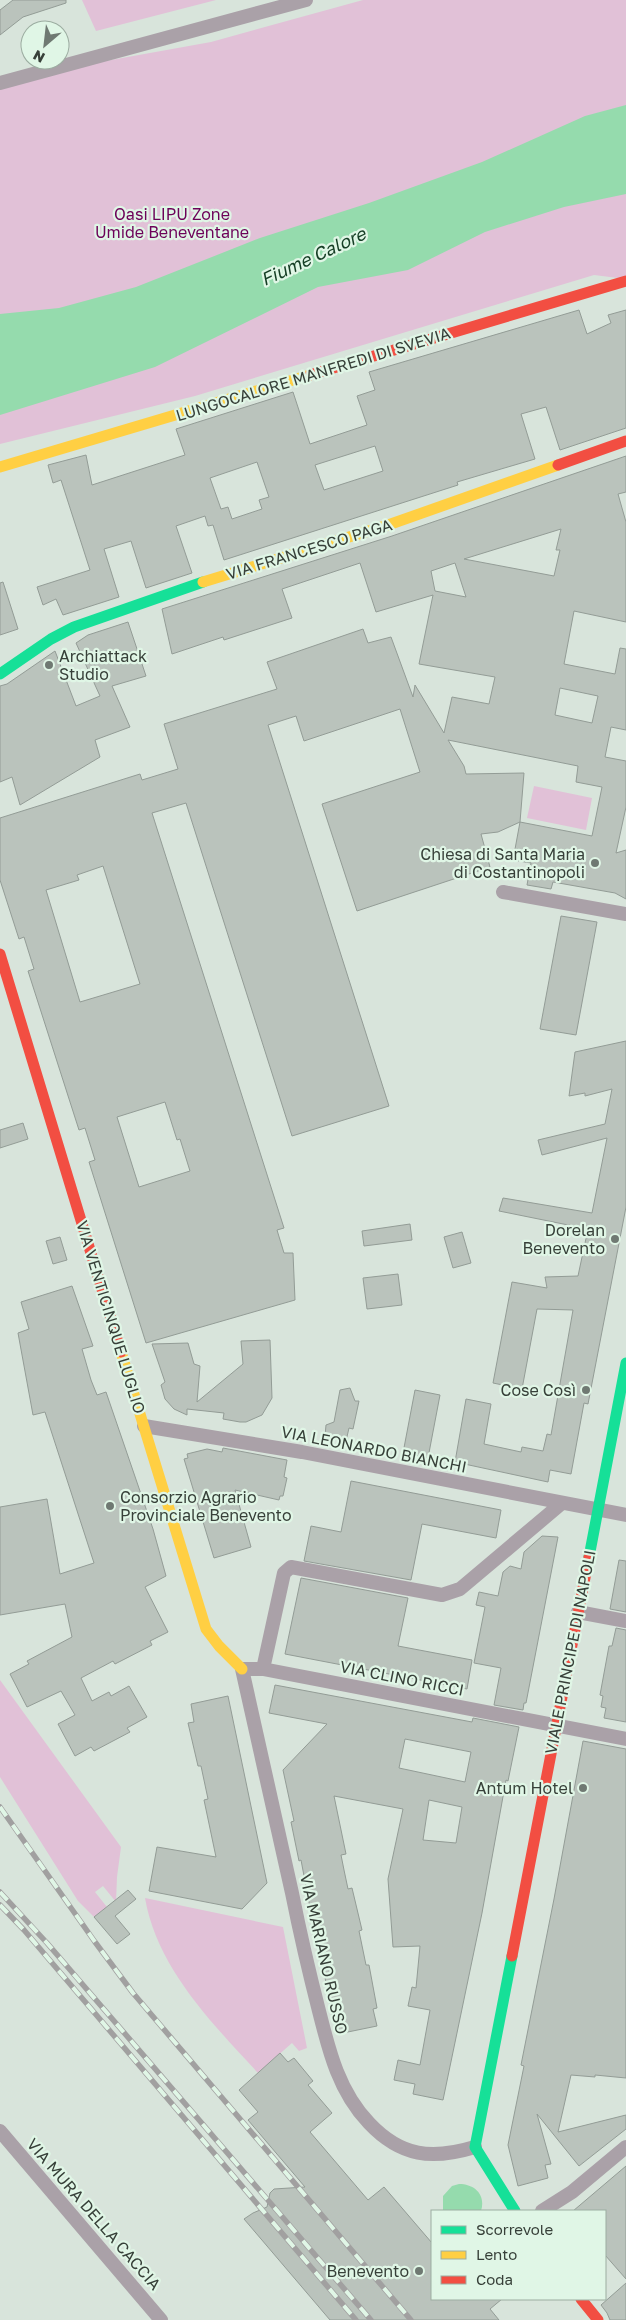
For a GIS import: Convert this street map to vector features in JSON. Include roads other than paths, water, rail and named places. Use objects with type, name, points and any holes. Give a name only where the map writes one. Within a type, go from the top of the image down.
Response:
[{"type":"street","points":[[0,83],[306,0]]},
{"type":"street","name":"LUNGOCALORE MANFREDI DI SVEVIA","points":[[0,467],[626,281]]},
{"type":"street","name":"VIA FRANCESCO PAGA","points":[[0,674],[50,639],[74,627],[212,579],[388,525],[626,441]]},
{"type":"street","points":[[503,892],[626,914]]},
{"type":"street","name":"VIA VENTICINQUE LUGLIO","points":[[0,954],[206,1629],[219,1646],[242,1668]]},
{"type":"street","name":"VIALE PRINCIPE DI NAPOLI","points":[[475,2146],[598,1509],[623,1397],[626,1363]]},
{"type":"street","name":"VIA LEONARDO BIANCHI","points":[[144,1426],[302,1452],[626,1515]]},
{"type":"street","points":[[263,1669],[284,1573],[291,1567],[442,1595],[460,1589],[562,1503]]},
{"type":"street","points":[[578,1612],[626,1621]]},
{"type":"street","name":"VIA CLINO RICCI","points":[[242,1668],[263,1669],[626,1738]]},
{"type":"street","name":"VIA MARIANO RUSSO","points":[[242,1668],[312,1984],[332,2062],[344,2088],[368,2123],[385,2138],[406,2150],[424,2155],[451,2154],[475,2146]]},
{"type":"street","name":"VIA MURA DELLA CACCIA","points":[[0,2131],[161,2320]]},
{"type":"street","points":[[475,2146],[514,2210]]},
{"type":"street","points":[[544,2210],[572,2192],[626,2147]]},
{"type":"street","points":[[583,2300],[598,2320]]},
{"type":"water","name":"Fiume Calore","points":[[626,105],[626,194],[564,207],[485,232],[408,270],[318,287],[155,367],[0,415],[0,314],[59,308],[136,287],[260,238],[369,203],[482,162],[585,116]]},
{"type":"water","points":[[459,2184],[474,2188],[482,2200],[481,2210],[443,2210],[443,2196],[452,2186]]},
{"type":"railway","points":[[0,1807],[133,1993],[411,2320]]},
{"type":"railway","points":[[0,1892],[47,1943],[371,2320]]},
{"type":"railway","points":[[0,1905],[24,1930],[356,2320]]},
{"type":"place","name":"Archiattack Studio","points":[[49,665]]},
{"type":"place","name":"Chiesa di Santa Maria di Costantinopoli","points":[[595,863]]},
{"type":"place","name":"Dorelan Benevento","points":[[615,1239]]},
{"type":"place","name":"Cose Così","points":[[586,1390]]},
{"type":"place","name":"Consorzio Agrario Provinciale Benevento","points":[[110,1506]]},
{"type":"place","name":"Antum Hotel","points":[[583,1788]]},
{"type":"place","name":"Benevento","points":[[419,2271]]},
{"type":"park label","name":"Oasi LIPU Zone Umide Beneventane","points":[[172,223]]}]
